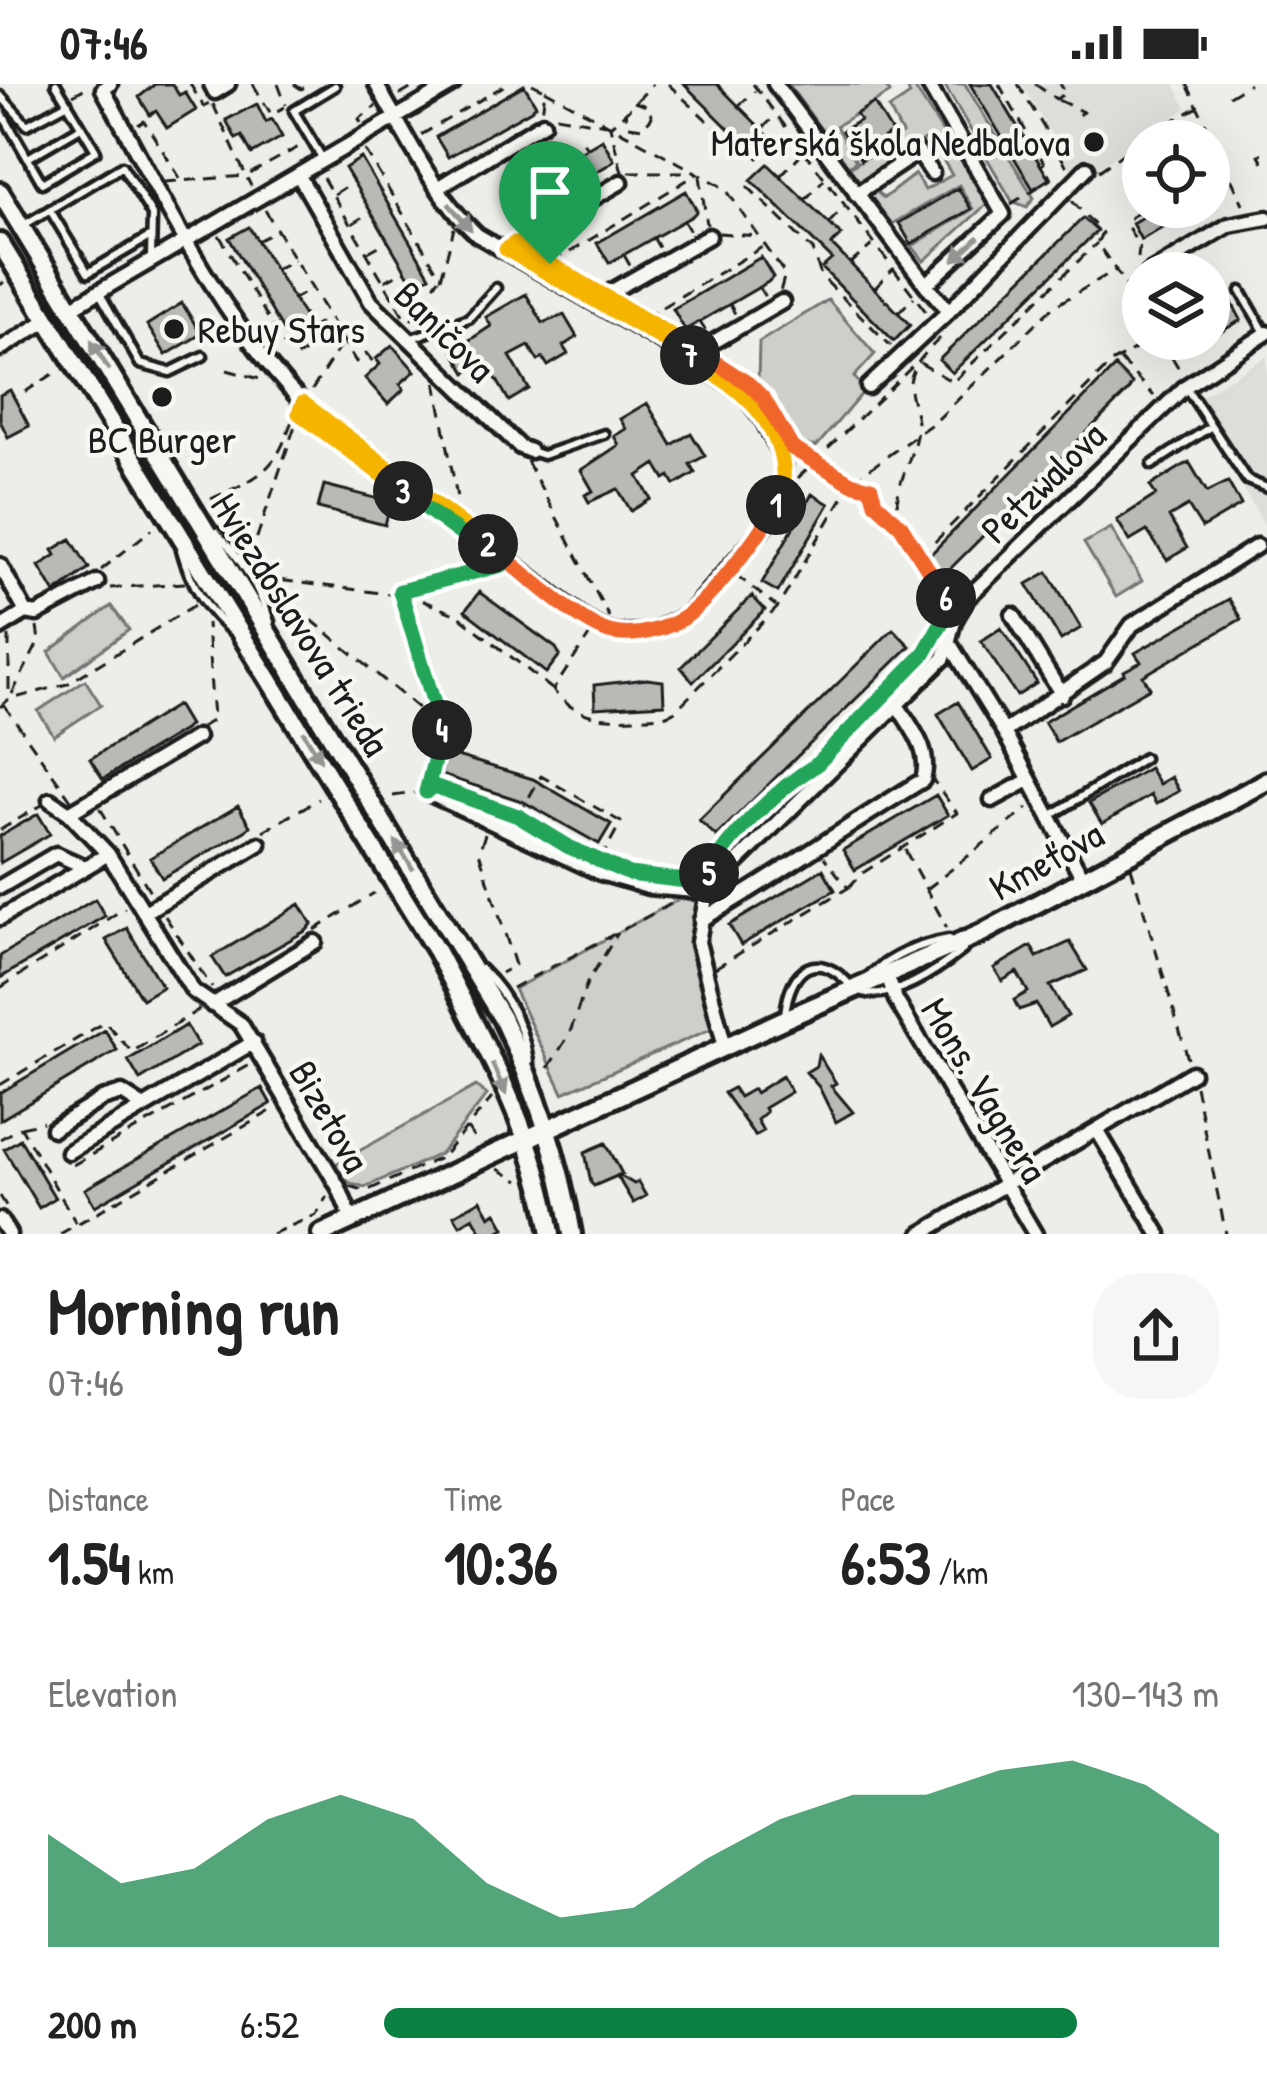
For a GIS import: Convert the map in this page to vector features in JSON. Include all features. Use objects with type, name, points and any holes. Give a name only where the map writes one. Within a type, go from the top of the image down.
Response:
[{"type":"street","points":[[110,84],[103,89],[188,241],[266,366],[300,407],[611,633],[649,632],[687,616],[765,526],[783,492],[784,461],[763,419],[744,395],[688,357],[477,235],[457,216],[397,119],[373,90]]},
{"type":"street","points":[[211,84],[215,92],[228,84]]},
{"type":"street","points":[[0,349],[298,176],[322,168],[453,84]]},
{"type":"street","points":[[775,84],[949,311]]},
{"type":"street","points":[[926,285],[1004,214],[928,84]]},
{"type":"street","points":[[437,188],[543,119]]},
{"type":"street","points":[[856,194],[918,152],[932,173]]},
{"type":"street","points":[[868,387],[1087,168]]},
{"type":"street","name":"Baničova","points":[[298,176],[371,302],[525,449]]},
{"type":"street","points":[[506,249],[621,182]]},
{"type":"street","name":"Hviezdoslavova trieda","points":[[0,192],[466,954],[533,1082],[549,1129],[572,1234]]},
{"type":"street","points":[[1183,252],[1228,224],[1267,218]]},
{"type":"street","points":[[593,302],[710,236]]},
{"type":"street","name":"Hviezdoslavova trieda","points":[[0,243],[437,952],[526,1142],[551,1234]]},
{"type":"street","points":[[688,357],[782,302]]},
{"type":"street","name":"Petzwalova","points":[[707,885],[944,658],[954,621],[968,598],[1186,386],[1266,334]]},
{"type":"street","points":[[1004,732],[1106,662],[1132,625],[1257,546]]},
{"type":"street","points":[[0,565],[30,613]]},
{"type":"street","points":[[4,626],[97,582]]},
{"type":"street","points":[[1013,615],[1061,695]]},
{"type":"street","points":[[950,644],[1004,732],[1082,877]]},
{"type":"street","points":[[701,920],[923,780],[928,764],[922,746],[896,703]]},
{"type":"street","points":[[442,728],[426,792],[600,873],[648,887],[682,890],[707,885],[698,942],[725,1047]]},
{"type":"street","points":[[73,807],[195,734]]},
{"type":"street","points":[[992,800],[1029,781]]},
{"type":"street","name":"Kmeťova","points":[[526,1142],[785,1019],[854,989],[889,982],[1267,781]]},
{"type":"street","name":"Bizetova","points":[[50,800],[73,807],[108,854],[193,991],[207,1006],[242,1024],[352,1220]]},
{"type":"street","points":[[145,912],[259,844]]},
{"type":"street","points":[[0,887],[56,854],[85,867]]},
{"type":"street","points":[[0,918],[108,854]]},
{"type":"street","points":[[207,1006],[315,942]]},
{"type":"street","name":"Mons. Vagnera","points":[[889,982],[1035,1234]]},
{"type":"street","name":"Bizetova","points":[[68,1152],[254,1042]]},
{"type":"street","points":[[922,1234],[1192,1073]]},
{"type":"street","points":[[53,1129],[102,1099],[122,1093],[144,1107]]},
{"type":"street","points":[[1096,1130],[1159,1234]]},
{"type":"street","points":[[321,1234],[526,1142]]},
{"type":"street","points":[[0,1220],[9,1234]]},
{"type":"lane","points":[[0,110],[42,182],[96,151],[56,84]]},
{"type":"lane","points":[[322,168],[294,111],[335,86]]},
{"type":"lane","points":[[0,95],[27,125],[67,102]]},
{"type":"lane","points":[[28,158],[82,127]]},
{"type":"lane","points":[[21,226],[122,166],[152,214],[151,262]]},
{"type":"lane","points":[[50,210],[88,273],[152,236]]},
{"type":"lane","points":[[409,340],[469,318],[496,288]]},
{"type":"lane","points":[[1241,291],[1266,334]]},
{"type":"lane","points":[[99,292],[140,364],[170,372],[203,356]]},
{"type":"lane","points":[[1186,386],[1247,480],[1267,488]]},
{"type":"lane","points":[[1152,465],[1210,427]]},
{"type":"lane","points":[[525,449],[543,455],[604,434]]},
{"type":"lane","points":[[1049,817],[1144,758]]},
{"type":"lane","points":[[785,1019],[791,983],[801,970],[814,965],[836,970],[854,989],[886,961],[925,943],[982,933]]},
{"type":"path","points":[[67,102],[92,84]]},
{"type":"path","points":[[253,84],[271,114],[287,106]]},
{"type":"path","points":[[293,84],[301,89],[312,84]]},
{"type":"path","points":[[396,98],[419,84]]},
{"type":"path","points":[[543,119],[609,125],[653,84]]},
{"type":"path","points":[[668,84],[740,152],[746,146]]},
{"type":"path","points":[[999,84],[1051,179],[1011,204]]},
{"type":"path","points":[[1018,84],[1069,171]]},
{"type":"path","points":[[1035,84],[1083,112],[1072,119]]},
{"type":"path","points":[[1056,99],[1066,93],[1060,84]]},
{"type":"path","points":[[1187,84],[1207,120]]},
{"type":"path","points":[[1229,96],[1249,84]]},
{"type":"path","points":[[420,136],[505,85],[509,94]]},
{"type":"path","points":[[738,106],[754,87],[936,324]]},
{"type":"path","points":[[373,90],[376,106],[359,119],[366,142],[377,170],[440,276]]},
{"type":"path","points":[[545,90],[725,188],[785,274],[780,294],[767,302],[758,286]]},
{"type":"path","points":[[692,104],[698,98]]},
{"type":"path","points":[[212,103],[259,199],[328,318],[356,362],[366,353],[377,367]]},
{"type":"path","points":[[475,103],[480,111]]},
{"type":"path","points":[[625,113],[629,126],[644,128],[652,117],[647,106],[634,103]]},
{"type":"path","points":[[1174,120],[1200,106]]},
{"type":"path","points":[[762,129],[776,115]]},
{"type":"path","points":[[446,120],[451,129]]},
{"type":"path","points":[[132,129],[144,121],[181,180]]},
{"type":"path","points":[[716,128],[722,122]]},
{"type":"path","points":[[609,125],[622,172],[698,173]]},
{"type":"path","points":[[583,142],[587,148]]},
{"type":"path","points":[[154,182],[247,176],[306,143]]},
{"type":"path","points":[[1263,161],[1259,155],[1267,151]]},
{"type":"path","points":[[780,176],[804,152]]},
{"type":"path","points":[[554,159],[557,166]]},
{"type":"path","points":[[322,168],[333,196],[408,324],[440,276],[457,216]]},
{"type":"path","points":[[370,174],[377,170]]},
{"type":"path","points":[[565,273],[550,264],[698,173]]},
{"type":"path","points":[[698,173],[704,220],[712,232],[759,236]]},
{"type":"path","points":[[525,176],[528,183]]},
{"type":"path","points":[[805,200],[825,179]]},
{"type":"path","points":[[1230,179],[1244,204]]},
{"type":"path","points":[[333,196],[353,182]]},
{"type":"path","points":[[747,186],[808,245],[821,276],[903,355],[953,382],[1097,243],[1102,233],[1071,200]]},
{"type":"path","points":[[667,193],[670,200]]},
{"type":"path","points":[[759,198],[764,193]]},
{"type":"path","points":[[387,203],[394,199]]},
{"type":"path","points":[[829,223],[845,206]]},
{"type":"path","points":[[638,210],[641,217]]},
{"type":"path","points":[[350,225],[371,212]]},
{"type":"path","points":[[783,221],[788,216]]},
{"type":"path","points":[[683,220],[692,235]]},
{"type":"path","points":[[404,232],[411,227]]},
{"type":"path","points":[[257,241],[277,231]]},
{"type":"path","points":[[219,235],[270,314],[284,345],[290,342]]},
{"type":"path","points":[[653,237],[662,252]]},
{"type":"path","points":[[808,245],[813,240]]},
{"type":"path","points":[[367,253],[388,241]]},
{"type":"path","points":[[850,264],[874,243]]},
{"type":"path","points":[[1097,243],[1122,277]]},
{"type":"path","points":[[658,328],[643,319],[765,245]]},
{"type":"path","points":[[624,254],[632,269]]},
{"type":"path","points":[[421,261],[428,256]]},
{"type":"path","points":[[742,259],[746,266]]},
{"type":"path","points":[[275,270],[294,260]]},
{"type":"path","points":[[874,289],[893,269]]},
{"type":"path","points":[[400,591],[458,616],[562,701],[595,719],[674,712],[778,607],[851,483],[937,420],[1053,307],[1117,269]]},
{"type":"path","points":[[383,282],[405,270]]},
{"type":"path","points":[[713,277],[717,283]]},
{"type":"path","points":[[292,300],[311,289]]},
{"type":"path","points":[[684,294],[687,301]]},
{"type":"path","points":[[898,313],[914,296]]},
{"type":"path","points":[[729,303],[738,319]]},
{"type":"path","points":[[310,329],[328,318]]},
{"type":"path","points":[[699,321],[709,336]]},
{"type":"path","points":[[212,499],[262,474],[343,341]]},
{"type":"path","points":[[919,558],[1122,357]]},
{"type":"path","points":[[1119,359],[1154,397]]},
{"type":"path","points":[[1170,360],[1186,386]]},
{"type":"path","points":[[798,478],[918,362]]},
{"type":"path","points":[[227,370],[268,381]]},
{"type":"path","points":[[25,392],[58,371]]},
{"type":"path","points":[[909,386],[917,432],[896,513],[951,606]]},
{"type":"path","points":[[437,391],[461,524]]},
{"type":"path","points":[[248,560],[254,554],[300,407]]},
{"type":"path","points":[[792,457],[792,448],[851,483],[871,488],[884,514],[901,526]]},
{"type":"path","points":[[525,449],[584,575],[620,633]]},
{"type":"path","points":[[152,529],[94,576],[100,588],[186,583]]},
{"type":"path","points":[[442,728],[261,578],[390,594],[502,565]]},
{"type":"path","points":[[734,574],[778,607]]},
{"type":"path","points":[[400,591],[442,728]]},
{"type":"path","points":[[5,701],[67,684],[199,603]]},
{"type":"path","points":[[5,701],[39,641],[30,613]]},
{"type":"path","points":[[195,734],[213,720],[206,615]]},
{"type":"path","points":[[707,885],[720,853],[798,776],[816,765],[924,654],[944,623]]},
{"type":"path","points":[[4,626],[5,701],[73,807]]},
{"type":"path","points":[[553,690],[592,632],[587,629]]},
{"type":"path","points":[[518,816],[541,776],[621,822],[600,861],[614,867]]},
{"type":"path","points":[[713,969],[848,888],[860,874],[957,813],[932,780]]},
{"type":"path","points":[[393,796],[426,792]]},
{"type":"path","points":[[0,830],[57,794],[73,807]]},
{"type":"path","points":[[93,799],[152,894]]},
{"type":"path","points":[[476,801],[518,816],[552,837]]},
{"type":"path","points":[[927,889],[1032,805]]},
{"type":"path","points":[[486,831],[479,852],[515,965],[501,973]]},
{"type":"path","points":[[904,848],[947,928]]},
{"type":"path","points":[[820,852],[848,888]]},
{"type":"path","points":[[1127,854],[1192,1073],[1226,1234]]},
{"type":"path","points":[[510,989],[674,903],[682,890]]},
{"type":"path","points":[[0,988],[130,905]]},
{"type":"path","points":[[548,1067],[569,1035],[587,983],[618,931]]},
{"type":"path","points":[[0,1085],[105,1022],[132,1052],[207,1006]]},
{"type":"path","points":[[68,1152],[74,1168],[257,1061]]},
{"type":"path","points":[[346,1185],[366,1192],[442,1157],[492,1098]]},
{"type":"path","points":[[59,1234],[287,1100]]},
{"type":"path","points":[[466,1126],[482,1148]]},
{"type":"path","points":[[0,1139],[21,1127],[77,1225]]},
{"type":"path","points":[[497,1168],[519,1181]]},
{"type":"path","points":[[272,1234],[316,1215],[330,1191]]},
{"type":"shaded area","points":[[788,84],[884,84],[890,93],[836,126],[856,161],[848,166]]},
{"type":"shaded area","points":[[906,84],[912,84],[988,203],[924,261],[912,246],[973,209],[959,185],[892,224],[869,195],[873,189],[884,198],[915,174],[925,190],[952,175],[929,137],[858,182],[849,168],[902,134],[889,109],[910,95]]},
{"type":"shaded area","points":[[944,84],[965,84],[1034,198],[1027,207],[1012,201]]},
{"type":"shaded area","name":"Materská škola Nedbalova","points":[[1022,84],[1174,84],[1187,108],[1169,120],[1122,120],[1122,152],[1099,167],[1086,163],[1071,169]]},
{"type":"shaded area","points":[[828,300],[875,354],[854,377],[865,390],[816,447],[796,442],[758,381],[759,342]]},
{"type":"shaded area","points":[[1267,356],[1267,529],[1213,439],[1219,432],[1201,396]]},
{"type":"shaded area","points":[[1111,528],[1142,581],[1116,597],[1084,543]]},
{"type":"shaded area","points":[[111,606],[129,630],[64,677],[49,652]]},
{"type":"shaded area","points":[[85,680],[101,705],[54,736],[38,711]]},
{"type":"shaded area","points":[[685,896],[697,903],[689,946],[711,1029],[563,1093],[514,989]]},
{"type":"shaded area","points":[[476,1086],[487,1095],[441,1153],[365,1187],[350,1183],[332,1166]]},
{"type":"building","points":[[155,84],[172,84],[179,95],[185,92],[196,110],[167,128],[156,111],[150,115],[139,97]]},
{"type":"building","points":[[684,84],[717,84],[774,142],[758,158]]},
{"type":"building","points":[[970,84],[992,84],[1049,179],[1033,189]]},
{"type":"building","points":[[524,85],[536,105],[531,110],[448,157],[436,137]]},
{"type":"building","points":[[874,103],[892,133],[861,160],[842,131]]},
{"type":"building","points":[[257,104],[266,122],[272,119],[282,137],[252,154],[226,120]]},
{"type":"building","points":[[602,139],[614,160],[525,212],[513,191]]},
{"type":"building","points":[[361,158],[430,276],[414,285],[345,168]]},
{"type":"building","points":[[768,164],[841,235],[832,245],[910,325],[894,341],[822,268],[832,259],[751,180]]},
{"type":"building","points":[[958,188],[971,209],[911,244],[899,223]]},
{"type":"building","points":[[686,191],[697,211],[692,216],[609,263],[597,243]]},
{"type":"building","points":[[1083,218],[1097,231],[952,373],[939,360]]},
{"type":"building","points":[[249,227],[317,337],[318,344],[298,356],[229,238]]},
{"type":"building","points":[[1135,228],[1161,228],[1141,240]]},
{"type":"building","points":[[761,257],[773,277],[768,282],[685,330],[673,309]]},
{"type":"building","points":[[526,294],[543,323],[564,315],[577,337],[563,346],[568,354],[548,366],[543,358],[538,361],[529,346],[510,356],[529,389],[509,401],[486,361],[466,373],[453,351],[491,326],[486,317]]},
{"type":"building","points":[[1230,299],[1241,320],[1230,327]]},
{"type":"building","name":"Rebuy Stars","points":[[182,303],[201,334],[166,355],[147,325]]},
{"type":"building","points":[[392,345],[415,371],[388,404],[365,378]]},
{"type":"building","points":[[1115,367],[1132,384],[1128,391],[942,577],[925,560]]},
{"type":"building","points":[[10,390],[29,426],[8,437],[0,421],[0,395]]},
{"type":"building","points":[[647,403],[672,445],[691,433],[705,456],[690,464],[695,473],[675,485],[656,464],[638,476],[651,499],[631,511],[618,489],[589,502],[585,495],[593,491],[581,470],[619,445],[614,436],[626,429],[620,419]]},
{"type":"building","points":[[1189,462],[1207,492],[1228,482],[1241,505],[1202,528],[1188,506],[1169,517],[1187,548],[1167,560],[1147,531],[1130,541],[1117,520],[1156,495],[1150,486]]},
{"type":"building","points":[[324,485],[391,502],[385,525],[318,508]]},
{"type":"building","points":[[812,494],[829,504],[778,592],[762,583]]},
{"type":"building","points":[[71,539],[89,568],[55,593],[39,566]]},
{"type":"building","points":[[1048,572],[1081,628],[1061,640],[1027,584]]},
{"type":"building","points":[[479,592],[556,648],[560,655],[546,673],[465,611]]},
{"type":"building","points":[[752,596],[765,610],[693,682],[681,667]]},
{"type":"building","points":[[1229,599],[1241,619],[1143,676],[1150,688],[1056,742],[1044,722],[1141,662],[1135,653]]},
{"type":"building","points":[[1001,628],[1037,683],[1017,696],[981,641]]},
{"type":"building","points":[[893,629],[910,646],[716,836],[699,820]]},
{"type":"building","points":[[663,681],[664,704],[595,708],[594,685]]},
{"type":"building","points":[[958,702],[992,759],[972,771],[938,714]]},
{"type":"building","points":[[177,705],[189,725],[184,730],[103,779],[90,759]]},
{"type":"building","points":[[447,753],[533,779],[611,824],[599,844],[522,801],[441,775]]},
{"type":"building","points":[[1149,768],[1159,784],[1171,777],[1179,791],[1156,804],[1151,795],[1102,824],[1089,803]]},
{"type":"building","points":[[936,795],[948,815],[855,870],[843,850]]},
{"type":"building","points":[[238,806],[250,826],[245,831],[162,878],[150,858]]},
{"type":"building","points":[[38,814],[50,834],[0,863],[0,836]]},
{"type":"building","points":[[823,869],[835,890],[741,945],[729,925]]},
{"type":"building","points":[[95,899],[105,916],[0,978],[0,956]]},
{"type":"building","points":[[300,904],[312,924],[307,930],[225,977],[212,957]]},
{"type":"building","points":[[127,928],[162,987],[142,999],[106,940]]},
{"type":"building","points":[[1070,942],[1087,970],[1050,986],[1068,1016],[1049,1027],[1036,1004],[1019,1010],[1014,1000],[1028,992],[1017,972],[1002,981],[994,968],[1031,946],[1037,957]]},
{"type":"building","points":[[186,1025],[198,1045],[140,1080],[128,1060]]},
{"type":"building","points":[[105,1030],[117,1050],[0,1120],[0,1093]]},
{"type":"building","points":[[818,1055],[836,1083],[831,1086],[853,1112],[836,1122],[806,1072],[816,1066]]},
{"type":"building","points":[[782,1076],[791,1092],[764,1108],[766,1112],[757,1120],[763,1131],[755,1136],[724,1093],[733,1088],[739,1097],[753,1089],[755,1093]]},
{"type":"building","points":[[262,1088],[271,1104],[95,1206],[85,1189]]},
{"type":"building","points":[[20,1139],[55,1198],[39,1208],[4,1149]]},
{"type":"building","points":[[606,1143],[619,1175],[638,1182],[646,1196],[633,1203],[617,1176],[594,1186],[591,1183],[585,1152]]},
{"type":"building","points":[[481,1200],[505,1228],[483,1234],[473,1217],[460,1225],[454,1215]]},
{"type":"place","name":"Materská škola Nedbalova","points":[[1094,142]]},
{"type":"place","name":"Rebuy Stars","points":[[174,329]]},
{"type":"place","name":"BC Burger","points":[[162,397]]},
{"type":"route","points":[[550,264],[515,243],[506,249],[688,357],[698,351],[749,384],[764,399],[792,448],[851,483],[862,482],[871,488],[875,502],[901,526],[951,606],[924,654],[816,765],[798,776],[720,853],[707,878],[694,882],[629,874],[569,847],[518,816],[434,786],[426,792],[442,728],[400,591],[502,565],[299,413],[303,403],[586,619],[611,633],[649,632],[687,616],[765,526],[783,492],[784,461],[763,419],[744,395],[688,357],[698,351],[550,264]]}]
